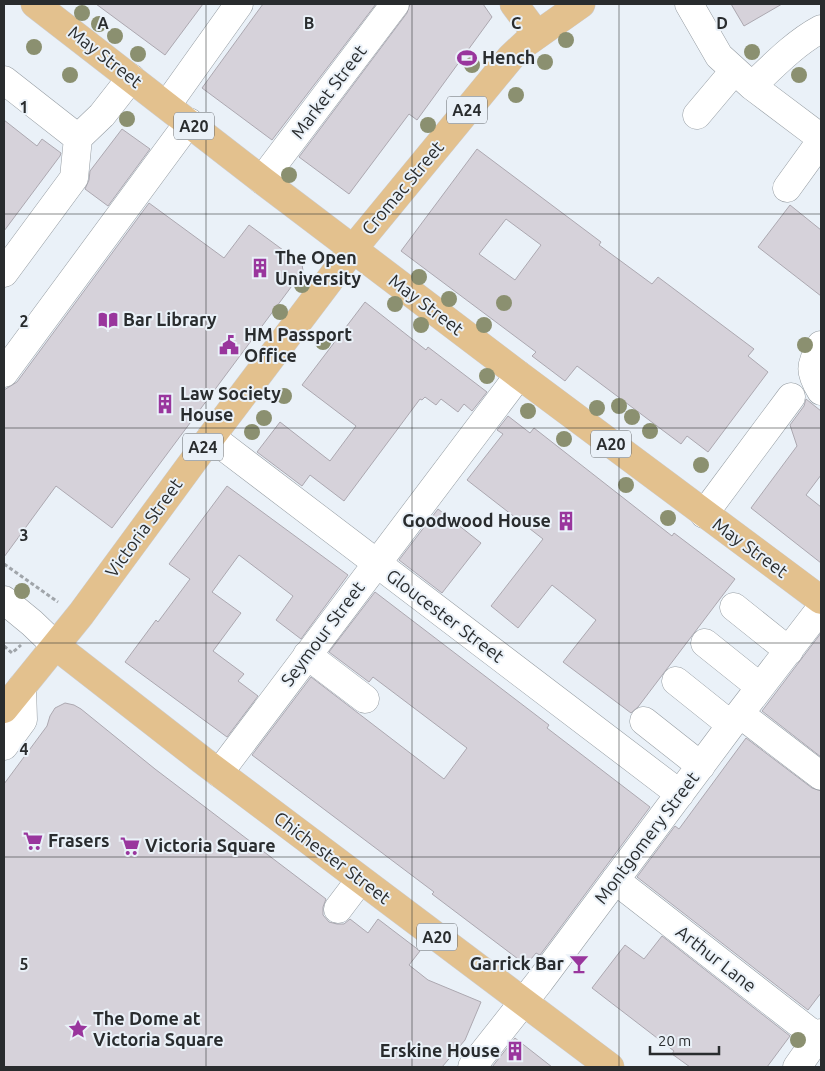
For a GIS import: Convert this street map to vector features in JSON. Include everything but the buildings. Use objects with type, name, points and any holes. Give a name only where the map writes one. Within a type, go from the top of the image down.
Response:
[{"type":"main road","name":"May Street","points":[[35,4],[519,376],[821,600]]},
{"type":"main road","points":[[514,4],[540,33]]},
{"type":"main road","points":[[535,4],[540,33]]},
{"type":"main road","name":"Cromac Street","points":[[353,249],[511,57],[540,33],[581,4]]},
{"type":"main road","name":"Victoria Street","points":[[4,709],[56,646],[353,249]]},
{"type":"main road","name":"Chichester Street","points":[[56,646],[219,773],[610,1067]]},
{"type":"street","points":[[167,105],[239,4]]},
{"type":"street","name":"Market Street","points":[[262,180],[395,4]]},
{"type":"street","points":[[690,4],[719,56],[743,79],[821,139],[787,188]]},
{"type":"street","points":[[697,115],[743,79],[779,59],[811,34],[821,29]]},
{"type":"street","points":[[4,273],[74,178],[78,138],[102,115],[131,78]]},
{"type":"street","points":[[4,80],[78,138]]},
{"type":"street","points":[[4,373],[165,152],[189,122]]},
{"type":"street","points":[[821,345],[812,364],[815,380],[821,391]]},
{"type":"street","name":"Seymour Street","points":[[219,773],[519,376]]},
{"type":"street","points":[[704,514],[791,397]]},
{"type":"street","name":"Gloucester Street","points":[[211,437],[376,563],[675,812]]},
{"type":"street","points":[[4,600],[56,646]]},
{"type":"street","points":[[734,607],[789,651]]},
{"type":"street","name":"Montgomery Street","points":[[472,1067],[615,880],[675,812],[701,766],[821,608]]},
{"type":"street","points":[[705,643],[760,687]]},
{"type":"street","points":[[307,655],[365,699]]},
{"type":"street","points":[[676,681],[821,776]]},
{"type":"street","points":[[4,746],[23,720],[22,687]]},
{"type":"street","points":[[644,721],[701,766]]},
{"type":"street","points":[[338,909],[360,880]]},
{"type":"street","name":"Arthur Lane","points":[[615,880],[820,1036]]},
{"type":"street","points":[[803,1065],[820,1036]]},
{"type":"path","points":[[4,564],[55,601],[64,603]]},
{"type":"place","name":"Hench","points":[[467,58]]},
{"type":"place","name":"The Open University","points":[[260,268]]},
{"type":"place","name":"Bar Library","points":[[108,320]]},
{"type":"place","name":"HM Passport Office","points":[[229,345]]},
{"type":"place","name":"Law Society House","points":[[165,404]]},
{"type":"place","name":"Goodwood House","points":[[566,521]]},
{"type":"place","name":"Frasers","points":[[33,841]]},
{"type":"place","name":"Victoria Square","points":[[130,846]]},
{"type":"place","name":"Garrick Bar","points":[[579,964]]},
{"type":"place","name":"The Dome at Victoria Square","points":[[78,1029]]},
{"type":"place","name":"Erskine House","points":[[515,1051]]}]
